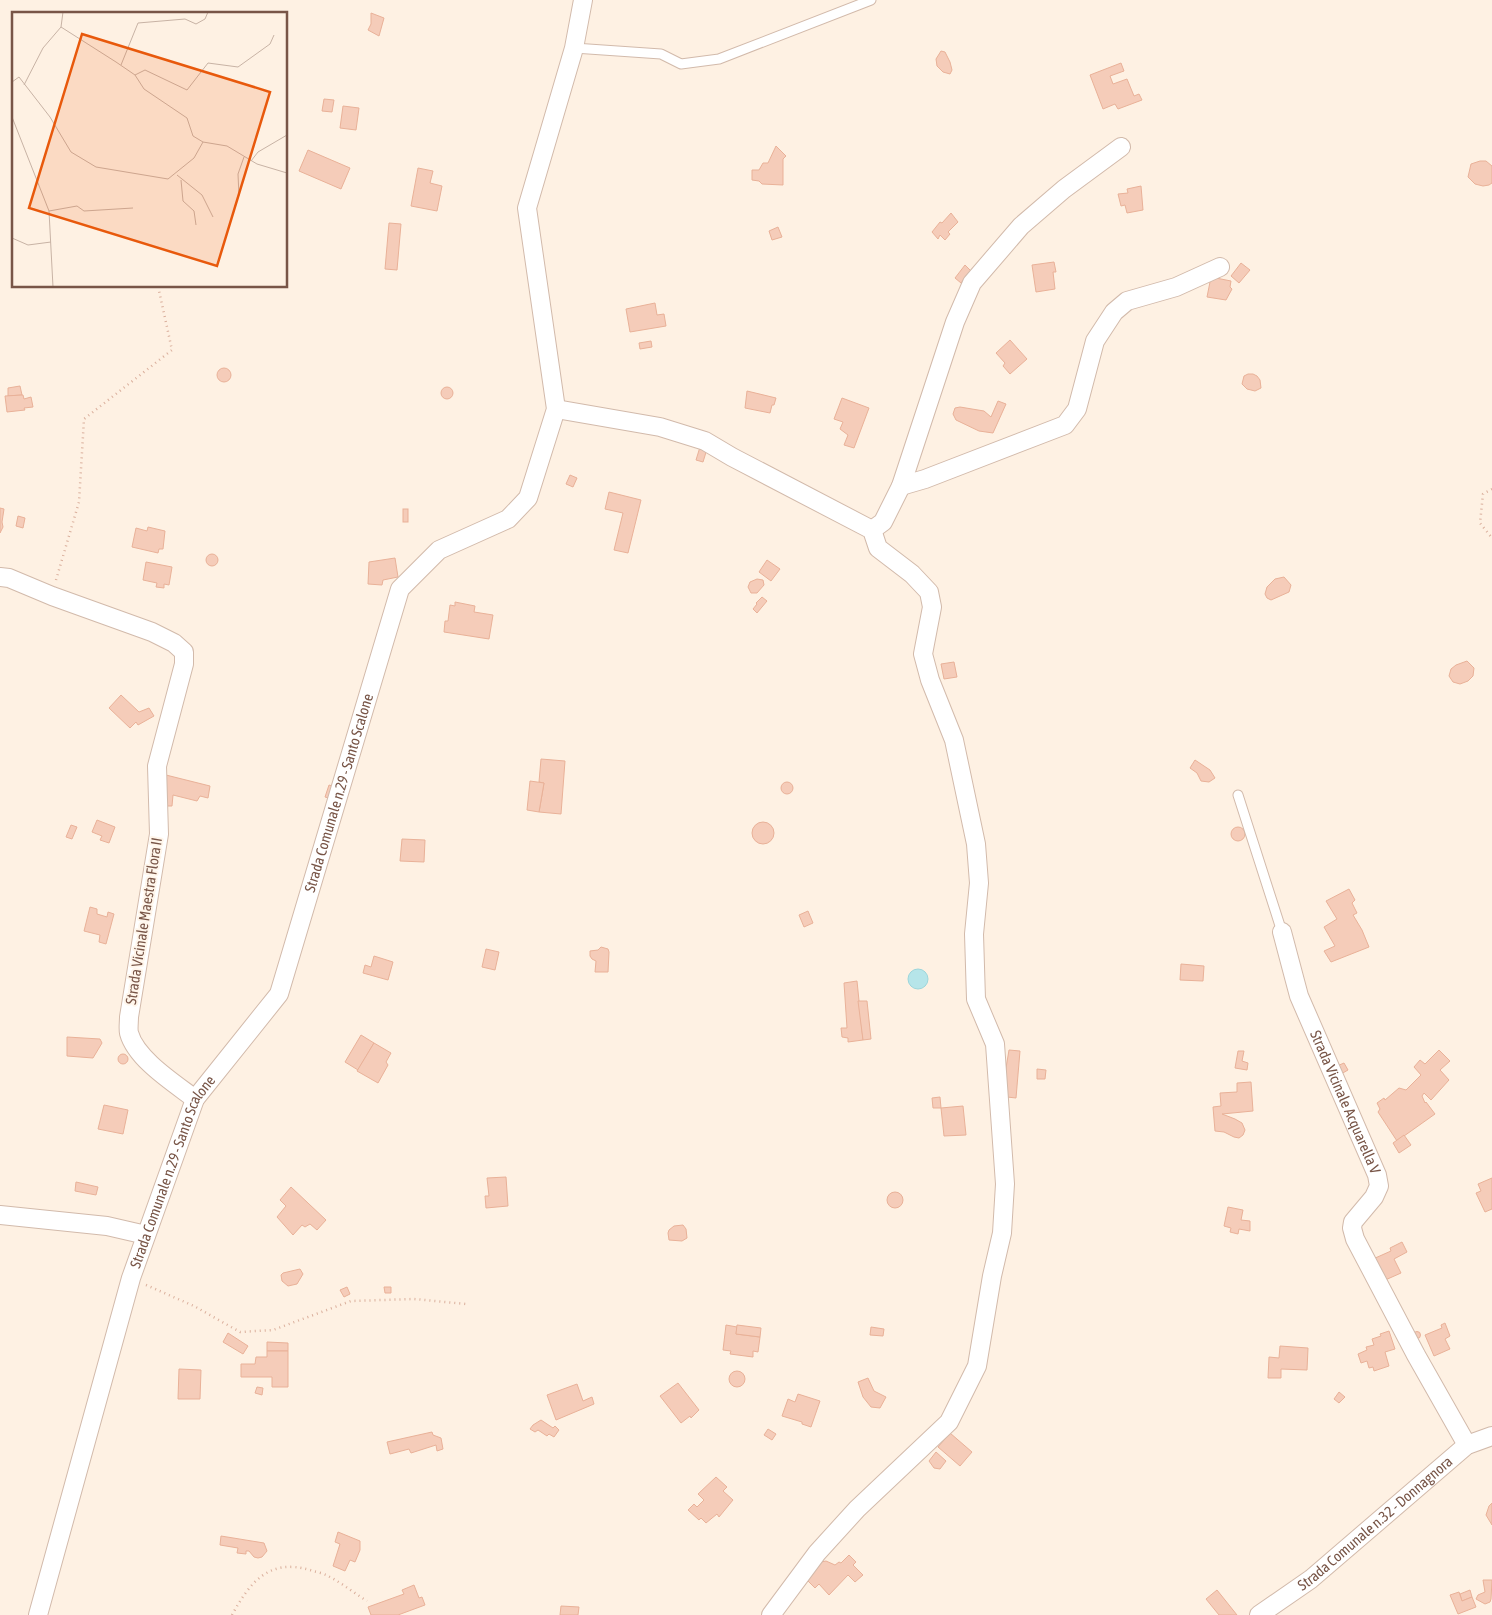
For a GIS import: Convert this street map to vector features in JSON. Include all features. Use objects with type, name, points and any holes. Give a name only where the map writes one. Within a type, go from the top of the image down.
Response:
[{"type":"street","name":"Strada Comunale n.29 - Santo Scalone","points":[[38,1615],[131,1278],[146,1235],[195,1099],[279,994],[400,588],[439,550],[508,519],[528,498],[556,409],[527,208],[574,48],[583,0]]},
{"type":"street","points":[[872,530],[883,522],[901,486],[955,322],[972,283],[1021,226],[1064,189],[1121,146]]},
{"type":"street","points":[[901,486],[925,479],[1065,424],[1077,409],[1095,341],[1114,312],[1127,302],[1176,287],[1220,267]]},
{"type":"street","points":[[556,409],[660,428],[705,441],[732,458],[872,530],[878,548],[912,574],[928,592],[932,607],[923,654],[930,680],[954,740],[976,844],[979,883],[974,934],[976,999],[995,1044],[1006,1184],[1002,1233],[992,1276],[977,1366],[949,1422],[857,1509],[824,1546],[771,1615]]},
{"type":"street","name":"Strada Vicinale Maestra Flora II","points":[[0,577],[9,578],[52,596],[152,632],[174,643],[184,652],[184,664],[158,766],[159,834],[128,1018],[128,1032],[136,1049],[150,1064],[195,1099]]},
{"type":"street","name":"Strada Vicinale Acquarella V","points":[[1282,932],[1299,996],[1377,1175],[1378,1186],[1374,1197],[1353,1222],[1352,1228],[1355,1239],[1416,1356],[1467,1445]]},
{"type":"street","points":[[0,1215],[107,1226],[146,1235]]},
{"type":"street","name":"Strada Comunale n.32 - Donnagnora","points":[[1259,1615],[1311,1579],[1467,1445],[1492,1436]]},
{"type":"lane","points":[[574,48],[662,54],[681,64],[719,59],[871,0]]},
{"type":"lane","name":"Strada Vicinale Acquarella V","points":[[1238,795],[1282,932]]},
{"type":"path","points":[[52,596],[79,502],[84,419],[172,350],[158,288]]},
{"type":"path","points":[[1492,489],[1483,494],[1480,523],[1492,538]]},
{"type":"path","points":[[131,1278],[194,1306],[240,1332],[273,1330],[351,1301],[414,1299],[466,1304]]},
{"type":"path","points":[[232,1615],[249,1587],[264,1573],[277,1567],[300,1567],[327,1575],[367,1600]]},
{"type":"water","points":[[918,969],[925,972],[928,979],[925,986],[918,989],[911,986],[908,979],[911,972]]},
{"type":"building","points":[[371,13],[384,18],[379,36],[368,30],[371,24]]},
{"type":"building","points":[[941,51],[945,52],[950,62],[952,70],[950,74],[943,72],[937,66],[936,59]]},
{"type":"building","points":[[1121,63],[1124,71],[1110,76],[1113,84],[1127,79],[1134,96],[1139,94],[1142,100],[1118,109],[1115,104],[1103,109],[1090,75]]},
{"type":"building","points":[[324,99],[334,100],[332,112],[322,111]]},
{"type":"building","points":[[343,106],[359,108],[356,130],[340,128]]},
{"type":"building","points":[[776,146],[786,156],[783,159],[783,185],[762,184],[759,181],[752,180],[752,170],[759,170],[763,163],[768,163]]},
{"type":"building","points":[[308,150],[350,168],[341,189],[299,171]]},
{"type":"building","points":[[1486,161],[1492,166],[1492,183],[1489,185],[1475,184],[1468,177],[1471,164]]},
{"type":"building","points":[[418,168],[433,171],[430,183],[442,186],[437,211],[411,206]]},
{"type":"building","points":[[1141,186],[1143,210],[1127,213],[1125,205],[1121,206],[1118,194],[1128,193],[1127,189]]},
{"type":"building","points":[[951,213],[958,222],[948,232],[950,234],[945,240],[940,235],[938,239],[932,232]]},
{"type":"building","points":[[389,223],[401,224],[397,270],[385,269]]},
{"type":"building","points":[[778,227],[782,237],[772,240],[769,231]]},
{"type":"building","points":[[1054,262],[1056,272],[1053,272],[1055,289],[1036,292],[1032,265]]},
{"type":"building","points":[[1241,263],[1250,270],[1239,283],[1231,276]]},
{"type":"building","points":[[965,265],[971,271],[961,283],[955,278]]},
{"type":"building","points":[[1211,277],[1231,281],[1230,287],[1232,289],[1226,300],[1207,297]]},
{"type":"building","points":[[655,303],[657,315],[664,314],[666,326],[630,332],[626,309]]},
{"type":"building","points":[[1010,340],[1027,359],[1010,374],[1003,366],[1005,363],[996,353]]},
{"type":"building","points":[[651,341],[652,347],[640,349],[639,343]]},
{"type":"building","points":[[221,368],[227,368],[231,375],[227,382],[221,382],[217,378],[217,372]]},
{"type":"building","points":[[1248,374],[1257,376],[1260,380],[1261,388],[1255,391],[1247,389],[1242,384],[1244,376]]},
{"type":"building","points":[[20,386],[22,395],[8,396],[8,388]]},
{"type":"building","points":[[447,387],[453,393],[447,399],[441,393]]},
{"type":"building","points":[[747,391],[776,398],[770,413],[745,408]]},
{"type":"building","points":[[23,395],[24,399],[31,397],[33,407],[7,412],[5,396]]},
{"type":"building","points":[[842,398],[869,408],[854,448],[844,445],[848,435],[840,429],[843,422],[834,419]]},
{"type":"building","points":[[998,401],[1006,404],[993,433],[979,431],[956,420],[953,414],[955,408],[960,407],[984,411],[991,417]]},
{"type":"building","points":[[700,447],[707,449],[703,462],[696,460]]},
{"type":"building","points":[[570,475],[577,478],[573,487],[566,484]]},
{"type":"building","points":[[609,492],[641,500],[628,553],[614,550],[623,513],[605,509]]},
{"type":"building","points":[[0,508],[4,509],[3,527],[0,533]]},
{"type":"building","points":[[403,509],[408,509],[408,522],[403,522]]},
{"type":"building","points":[[18,516],[25,518],[23,528],[16,526]]},
{"type":"building","points":[[148,527],[165,531],[163,549],[159,549],[158,553],[132,547],[136,528],[147,531]]},
{"type":"building","points":[[212,554],[218,560],[212,566],[206,560]]},
{"type":"building","points":[[395,558],[398,577],[383,580],[382,585],[368,584],[369,562]]},
{"type":"building","points":[[767,560],[780,569],[771,581],[759,572]]},
{"type":"building","points":[[146,562],[172,567],[169,585],[164,584],[164,588],[156,587],[157,583],[143,580]]},
{"type":"building","points":[[1284,577],[1291,585],[1289,592],[1271,600],[1267,598],[1265,594],[1267,587],[1275,579]]},
{"type":"building","points":[[757,579],[763,580],[764,585],[757,593],[751,593],[748,587],[750,582]]},
{"type":"building","points":[[762,597],[767,601],[757,613],[753,609]]},
{"type":"building","points":[[455,602],[475,606],[474,612],[493,615],[489,639],[444,632],[445,621],[448,621],[450,605],[455,606]]},
{"type":"building","points":[[1467,661],[1474,668],[1473,676],[1468,681],[1460,684],[1453,682],[1449,676],[1451,669]]},
{"type":"building","points":[[954,662],[957,677],[944,679],[941,664]]},
{"type":"building","points":[[121,695],[139,712],[149,708],[154,716],[138,725],[136,722],[130,728],[109,708]]},
{"type":"building","points":[[541,759],[565,761],[561,814],[539,812],[544,783],[539,782]]},
{"type":"building","points":[[1195,760],[1210,770],[1215,778],[1209,782],[1201,781],[1197,773],[1190,768]]},
{"type":"building","points":[[166,775],[210,786],[208,798],[200,796],[197,801],[173,795],[172,806],[164,806]]},
{"type":"building","points":[[530,781],[544,783],[539,812],[527,810]]},
{"type":"building","points":[[787,782],[793,788],[787,794],[781,788]]},
{"type":"building","points":[[329,785],[339,788],[335,800],[325,797]]},
{"type":"building","points":[[97,820],[115,827],[109,843],[100,840],[102,836],[92,832]]},
{"type":"building","points":[[763,822],[771,825],[774,833],[771,841],[763,844],[755,841],[752,833],[755,825]]},
{"type":"building","points":[[71,825],[77,827],[72,839],[66,837]]},
{"type":"building","points":[[1235,827],[1241,827],[1245,834],[1241,841],[1235,841],[1231,837],[1231,831]]},
{"type":"building","points":[[402,839],[425,840],[424,862],[400,861]]},
{"type":"building","points":[[1349,889],[1355,900],[1352,903],[1357,913],[1353,915],[1369,947],[1331,962],[1324,951],[1335,946],[1324,927],[1337,919],[1326,901]]},
{"type":"building","points":[[90,907],[97,909],[97,914],[107,917],[108,912],[114,914],[106,944],[99,942],[100,935],[84,931]]},
{"type":"building","points":[[808,911],[813,923],[804,927],[799,915]]},
{"type":"building","points":[[601,947],[608,949],[609,952],[608,972],[595,972],[596,961],[590,956],[590,951],[598,950]]},
{"type":"building","points":[[486,949],[499,952],[495,970],[482,967]]},
{"type":"building","points":[[374,956],[393,962],[388,980],[363,973],[365,965],[371,967]]},
{"type":"building","points":[[1181,964],[1204,966],[1203,981],[1180,980]]},
{"type":"building","points":[[857,981],[863,1040],[848,1042],[848,1038],[842,1037],[841,1028],[847,1028],[844,983]]},
{"type":"building","points":[[858,1001],[867,1001],[871,1039],[863,1040]]},
{"type":"building","points":[[361,1035],[374,1043],[358,1070],[345,1062]]},
{"type":"building","points":[[67,1037],[100,1039],[102,1043],[93,1058],[67,1056]]},
{"type":"building","points":[[374,1043],[391,1053],[386,1062],[388,1065],[378,1083],[357,1071]]},
{"type":"building","points":[[1009,1050],[1020,1051],[1016,1098],[1007,1097],[1003,1086]]},
{"type":"building","points":[[1439,1050],[1450,1061],[1440,1070],[1449,1080],[1431,1100],[1424,1093],[1422,1096],[1425,1103],[1435,1114],[1397,1141],[1378,1112],[1380,1109],[1377,1103],[1384,1098],[1385,1100],[1399,1088],[1406,1090],[1421,1075],[1414,1067],[1420,1060],[1425,1064]]},
{"type":"building","points":[[1238,1051],[1244,1051],[1242,1061],[1248,1063],[1247,1070],[1235,1068]]},
{"type":"building","points":[[123,1054],[128,1059],[123,1064],[118,1059]]},
{"type":"building","points":[[1344,1063],[1348,1070],[1341,1074],[1337,1066]]},
{"type":"building","points":[[1037,1069],[1046,1070],[1045,1079],[1037,1079]]},
{"type":"building","points":[[1251,1082],[1253,1111],[1222,1114],[1242,1123],[1245,1130],[1243,1135],[1239,1138],[1224,1132],[1215,1131],[1213,1107],[1221,1106],[1220,1093],[1237,1092],[1237,1083]]},
{"type":"building","points":[[940,1097],[941,1108],[933,1108],[932,1098]]},
{"type":"building","points":[[104,1105],[128,1110],[123,1134],[98,1129]]},
{"type":"building","points":[[963,1106],[966,1135],[944,1136],[941,1108]]},
{"type":"building","points":[[1404,1135],[1411,1145],[1399,1153],[1393,1143]]},
{"type":"building","points":[[506,1177],[508,1206],[486,1208],[485,1196],[489,1196],[487,1178]]},
{"type":"building","points":[[1492,1178],[1492,1209],[1485,1212],[1476,1193],[1481,1191],[1478,1184]]},
{"type":"building","points":[[76,1182],[98,1187],[96,1195],[75,1191]]},
{"type":"building","points":[[291,1187],[326,1220],[317,1230],[310,1224],[305,1227],[302,1225],[293,1235],[277,1217],[286,1206],[280,1200]]},
{"type":"building","points":[[895,1192],[901,1194],[903,1200],[901,1206],[895,1208],[889,1206],[887,1200],[889,1194]]},
{"type":"building","points":[[1228,1207],[1243,1210],[1241,1220],[1250,1221],[1250,1231],[1239,1229],[1238,1234],[1230,1232],[1231,1228],[1224,1226]]},
{"type":"building","points":[[683,1225],[686,1229],[687,1238],[682,1241],[669,1240],[669,1230],[674,1226]]},
{"type":"building","points":[[1402,1242],[1407,1252],[1394,1259],[1401,1273],[1383,1281],[1373,1259],[1391,1251],[1390,1248]]},
{"type":"building","points":[[300,1269],[303,1274],[297,1284],[288,1286],[282,1281],[281,1275],[283,1273]]},
{"type":"building","points":[[347,1287],[350,1294],[344,1297],[340,1290]]},
{"type":"building","points":[[384,1287],[391,1287],[391,1293],[385,1293]]},
{"type":"building","points":[[1445,1323],[1450,1336],[1445,1339],[1450,1349],[1434,1356],[1425,1335],[1442,1328],[1441,1325]]},
{"type":"building","points":[[726,1325],[737,1327],[736,1334],[760,1337],[758,1352],[753,1351],[753,1357],[730,1354],[731,1351],[723,1350]]},
{"type":"building","points":[[737,1325],[761,1328],[760,1337],[736,1334]]},
{"type":"building","points":[[871,1327],[884,1329],[883,1336],[870,1335]]},
{"type":"building","points":[[1389,1331],[1395,1349],[1385,1352],[1389,1366],[1374,1371],[1373,1367],[1369,1368],[1367,1361],[1361,1363],[1358,1354],[1367,1350],[1366,1347],[1374,1345],[1372,1339]]},
{"type":"building","points":[[1417,1332],[1420,1335],[1417,1338],[1414,1335]]},
{"type":"building","points":[[228,1333],[248,1346],[243,1354],[223,1342]]},
{"type":"building","points":[[267,1342],[288,1343],[288,1351],[267,1351]]},
{"type":"building","points":[[1280,1346],[1308,1348],[1307,1370],[1281,1369],[1281,1378],[1268,1378],[1269,1357],[1279,1358]]},
{"type":"building","points":[[267,1351],[288,1351],[288,1387],[272,1387],[272,1377],[241,1377],[241,1364],[255,1364],[256,1357],[267,1357]]},
{"type":"building","points":[[179,1369],[201,1370],[200,1399],[178,1399]]},
{"type":"building","points":[[737,1371],[745,1379],[737,1387],[729,1379]]},
{"type":"building","points":[[868,1378],[874,1391],[886,1397],[880,1408],[871,1407],[863,1397],[858,1382]]},
{"type":"building","points":[[678,1383],[699,1410],[691,1418],[690,1416],[681,1423],[660,1396]]},
{"type":"building","points":[[577,1384],[583,1401],[592,1397],[594,1404],[556,1420],[547,1395]]},
{"type":"building","points":[[257,1387],[263,1388],[262,1395],[255,1393]]},
{"type":"building","points":[[1339,1392],[1345,1397],[1339,1403],[1334,1399]]},
{"type":"building","points":[[798,1394],[820,1401],[811,1427],[782,1416],[788,1399],[795,1402]]},
{"type":"building","points":[[541,1420],[553,1428],[555,1426],[559,1430],[554,1437],[549,1434],[547,1436],[538,1430],[535,1432],[530,1429]]},
{"type":"building","points":[[768,1429],[776,1434],[772,1440],[764,1435]]},
{"type":"building","points":[[432,1432],[433,1435],[441,1438],[443,1449],[437,1451],[436,1445],[411,1453],[409,1449],[390,1454],[387,1442]]},
{"type":"building","points":[[950,1433],[972,1452],[960,1466],[938,1447]]},
{"type":"building","points":[[936,1452],[946,1461],[940,1469],[934,1468],[929,1461]]},
{"type":"building","points":[[716,1477],[727,1487],[723,1491],[733,1500],[719,1517],[717,1514],[706,1523],[701,1518],[699,1520],[688,1510],[694,1504],[697,1507],[704,1500],[698,1494]]},
{"type":"building","points":[[1492,1503],[1492,1525],[1486,1515]]},
{"type":"building","points":[[338,1532],[360,1541],[360,1550],[355,1562],[350,1560],[345,1571],[333,1566],[340,1544],[335,1542]]},
{"type":"building","points":[[221,1536],[264,1543],[267,1551],[262,1557],[258,1558],[254,1557],[249,1551],[246,1551],[246,1554],[237,1553],[238,1548],[220,1545]]},
{"type":"building","points":[[849,1555],[856,1562],[853,1565],[863,1575],[855,1582],[848,1575],[829,1595],[819,1584],[815,1588],[806,1579],[821,1562],[826,1561],[835,1565],[839,1562],[841,1563]]},
{"type":"building","points":[[1483,1580],[1492,1580],[1491,1599],[1490,1602],[1485,1604],[1476,1599],[1478,1595],[1485,1592]]},
{"type":"building","points":[[414,1585],[419,1598],[422,1597],[425,1605],[398,1615],[371,1615],[368,1607],[404,1594],[402,1590]]},
{"type":"building","points":[[1217,1590],[1237,1615],[1219,1615],[1206,1599]]},
{"type":"building","points":[[1470,1590],[1472,1597],[1462,1601],[1460,1594]]},
{"type":"building","points":[[1459,1592],[1462,1601],[1472,1597],[1476,1607],[1458,1614],[1450,1595]]},
{"type":"building","points":[[561,1606],[579,1607],[578,1615],[560,1615]]}]
